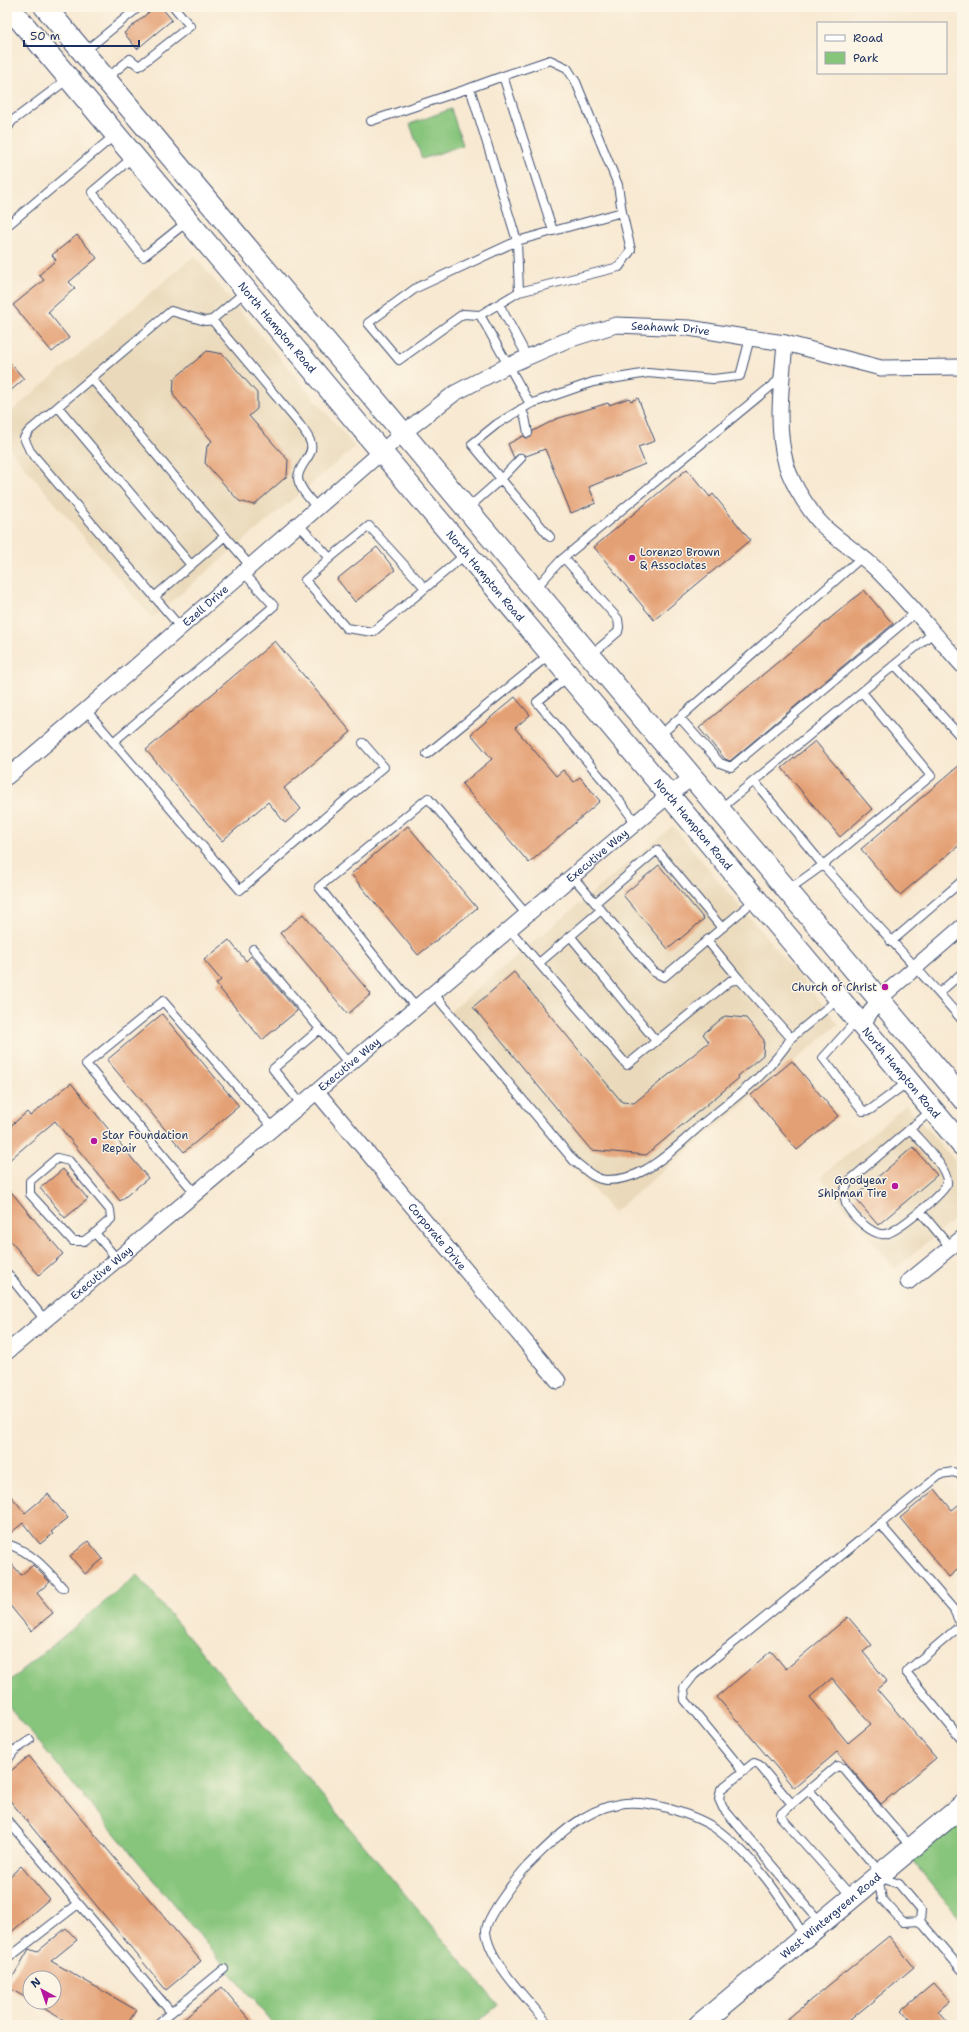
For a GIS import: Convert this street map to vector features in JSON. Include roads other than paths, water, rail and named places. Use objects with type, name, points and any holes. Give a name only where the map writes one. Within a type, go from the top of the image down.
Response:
[{"type":"main road","name":"North Hampton Road","points":[[9,7],[962,1145]]},
{"type":"main road","points":[[45,7],[962,1098]]},
{"type":"main road","points":[[247,291],[268,272]]},
{"type":"main road","name":"West Wintergreen Road","points":[[700,2025],[962,1806]]},
{"type":"street","name":"Seahawk Drive","points":[[404,433],[456,393],[509,366],[565,341],[616,325],[689,328],[785,343],[882,368],[962,367]]},
{"type":"street","points":[[785,343],[782,377],[782,445],[786,465],[803,499],[828,531],[877,570],[962,665]]},
{"type":"street","name":"Ezell Drive","points":[[7,777],[181,628],[404,433]]},
{"type":"street","name":"Executive Way","points":[[7,1352],[274,1129],[669,795],[693,777]]},
{"type":"street","points":[[859,1022],[879,999],[962,927]]},
{"type":"street","name":"Corporate Drive","points":[[317,1092],[368,1156],[558,1381]]},
{"type":"street","points":[[908,1282],[962,1238]]},
{"type":"lane","points":[[83,52],[139,7]]},
{"type":"lane","points":[[106,79],[130,59],[139,66],[190,26],[174,7]]},
{"type":"lane","points":[[371,121],[550,60],[557,62],[567,68],[576,82],[618,185],[622,212],[631,250],[619,267],[519,292],[480,315],[463,314],[399,360],[368,323],[416,288],[517,240],[622,212]]},
{"type":"lane","points":[[503,76],[553,231]]},
{"type":"lane","points":[[7,129],[10,118],[69,78]]},
{"type":"lane","points":[[470,88],[517,240],[519,292]]},
{"type":"lane","points":[[7,226],[116,135]]},
{"type":"lane","points":[[134,156],[92,192],[143,257],[188,221]]},
{"type":"lane","points":[[181,628],[25,444],[24,438],[29,431],[171,311],[205,321],[212,320],[247,291]]},
{"type":"lane","points":[[499,304],[528,358]]},
{"type":"lane","points":[[480,315],[530,404]]},
{"type":"lane","points":[[212,320],[308,436],[311,445],[310,452],[298,477],[300,484],[318,509]]},
{"type":"lane","points":[[550,537],[472,444],[497,424],[530,404],[593,382],[648,373],[713,379],[740,376],[750,338]]},
{"type":"lane","points":[[535,590],[564,558],[782,377]]},
{"type":"lane","points":[[92,378],[225,536],[247,570],[274,606],[113,742]]},
{"type":"lane","points":[[58,407],[191,565]]},
{"type":"lane","points":[[521,409],[526,417],[528,434]]},
{"type":"lane","points":[[467,509],[501,479],[521,458]]},
{"type":"lane","points":[[299,525],[330,558]]},
{"type":"lane","points":[[425,588],[370,526],[305,580],[346,628],[373,632],[467,554]]},
{"type":"lane","points":[[154,596],[225,536]]},
{"type":"lane","points":[[659,737],[862,557]]},
{"type":"lane","points":[[564,558],[618,619],[618,632],[590,655]]},
{"type":"lane","points":[[680,718],[720,763],[731,767],[916,613]]},
{"type":"lane","points":[[720,810],[933,633]]},
{"type":"lane","points":[[427,754],[550,653]]},
{"type":"lane","points":[[895,665],[962,738]]},
{"type":"lane","points":[[569,676],[537,702],[636,823]]},
{"type":"lane","points":[[788,891],[823,865],[931,776],[862,692]]},
{"type":"lane","points":[[86,710],[240,890],[384,768],[363,743]]},
{"type":"lane","points":[[754,781],[823,865],[891,942],[916,966],[962,1020]]},
{"type":"lane","points":[[417,1008],[319,887],[428,798],[527,915]]},
{"type":"lane","points":[[594,902],[657,850],[722,928]]},
{"type":"lane","points":[[573,877],[654,972],[664,977],[756,899]]},
{"type":"lane","points":[[891,942],[962,881]]},
{"type":"lane","points":[[539,963],[601,910]]},
{"type":"lane","points":[[510,930],[627,1065],[730,981],[739,979]]},
{"type":"lane","points":[[570,937],[656,1041]]},
{"type":"lane","points":[[707,940],[791,1038]]},
{"type":"lane","points":[[253,950],[350,1065]]},
{"type":"lane","points":[[939,993],[962,973]]},
{"type":"lane","points":[[434,994],[574,1161],[594,1177],[607,1180],[632,1176],[646,1169],[664,1156],[760,1075],[781,1054],[791,1038],[839,998]]},
{"type":"lane","points":[[196,1194],[86,1064],[163,1001],[274,1129]]},
{"type":"lane","points":[[859,1022],[823,1058],[863,1111],[870,1110],[909,1081]]},
{"type":"lane","points":[[302,1105],[273,1069],[320,1029]]},
{"type":"lane","points":[[910,1129],[937,1161],[948,1179],[944,1189],[909,1220],[886,1234],[874,1233],[864,1225],[847,1205],[844,1191],[849,1182],[932,1109]]},
{"type":"lane","points":[[58,1158],[69,1161],[110,1210],[111,1219],[95,1232],[84,1241],[73,1241],[30,1194],[30,1181],[58,1158]]},
{"type":"lane","points":[[920,1211],[950,1247]]},
{"type":"lane","points":[[95,1232],[117,1259]]},
{"type":"lane","points":[[7,1273],[45,1320]]},
{"type":"lane","points":[[743,1771],[685,1700],[684,1688],[694,1675],[940,1474],[953,1472],[962,1475]]},
{"type":"lane","points":[[880,1524],[954,1610],[962,1626],[906,1672],[962,1740]]},
{"type":"lane","points":[[7,1544],[30,1555],[43,1566],[63,1588]]},
{"type":"lane","points":[[7,1761],[14,1751],[30,1740]]},
{"type":"lane","points":[[792,1804],[759,1765],[754,1763],[721,1789],[719,1799],[722,1808],[822,1923]]},
{"type":"lane","points":[[852,1898],[781,1818],[781,1814],[808,1790],[837,1766],[843,1768],[912,1848]]},
{"type":"lane","points":[[808,1790],[880,1875],[899,1884],[921,1910],[920,1921],[962,1970]]},
{"type":"lane","points":[[549,2025],[494,1958],[488,1943],[486,1929],[498,1903],[524,1869],[549,1843],[579,1820],[604,1808],[620,1804],[657,1806],[685,1813],[719,1830],[750,1859],[777,1890],[805,1937]]},
{"type":"lane","points":[[7,1820],[171,2012]]},
{"type":"lane","points":[[880,1875],[882,1899],[903,1922],[920,1921]]},
{"type":"lane","points":[[7,1959],[78,1904]]},
{"type":"lane","points":[[156,2025],[224,1969]]},
{"type":"place","name":"Lorenzo Brown & Associates","points":[[632,558]]},
{"type":"place","name":"Church of Christ","points":[[885,987]]},
{"type":"place","name":"Star Foundation Repair","points":[[94,1141]]},
{"type":"place","name":"Goodyear Shipman Tire","points":[[895,1186]]}]
